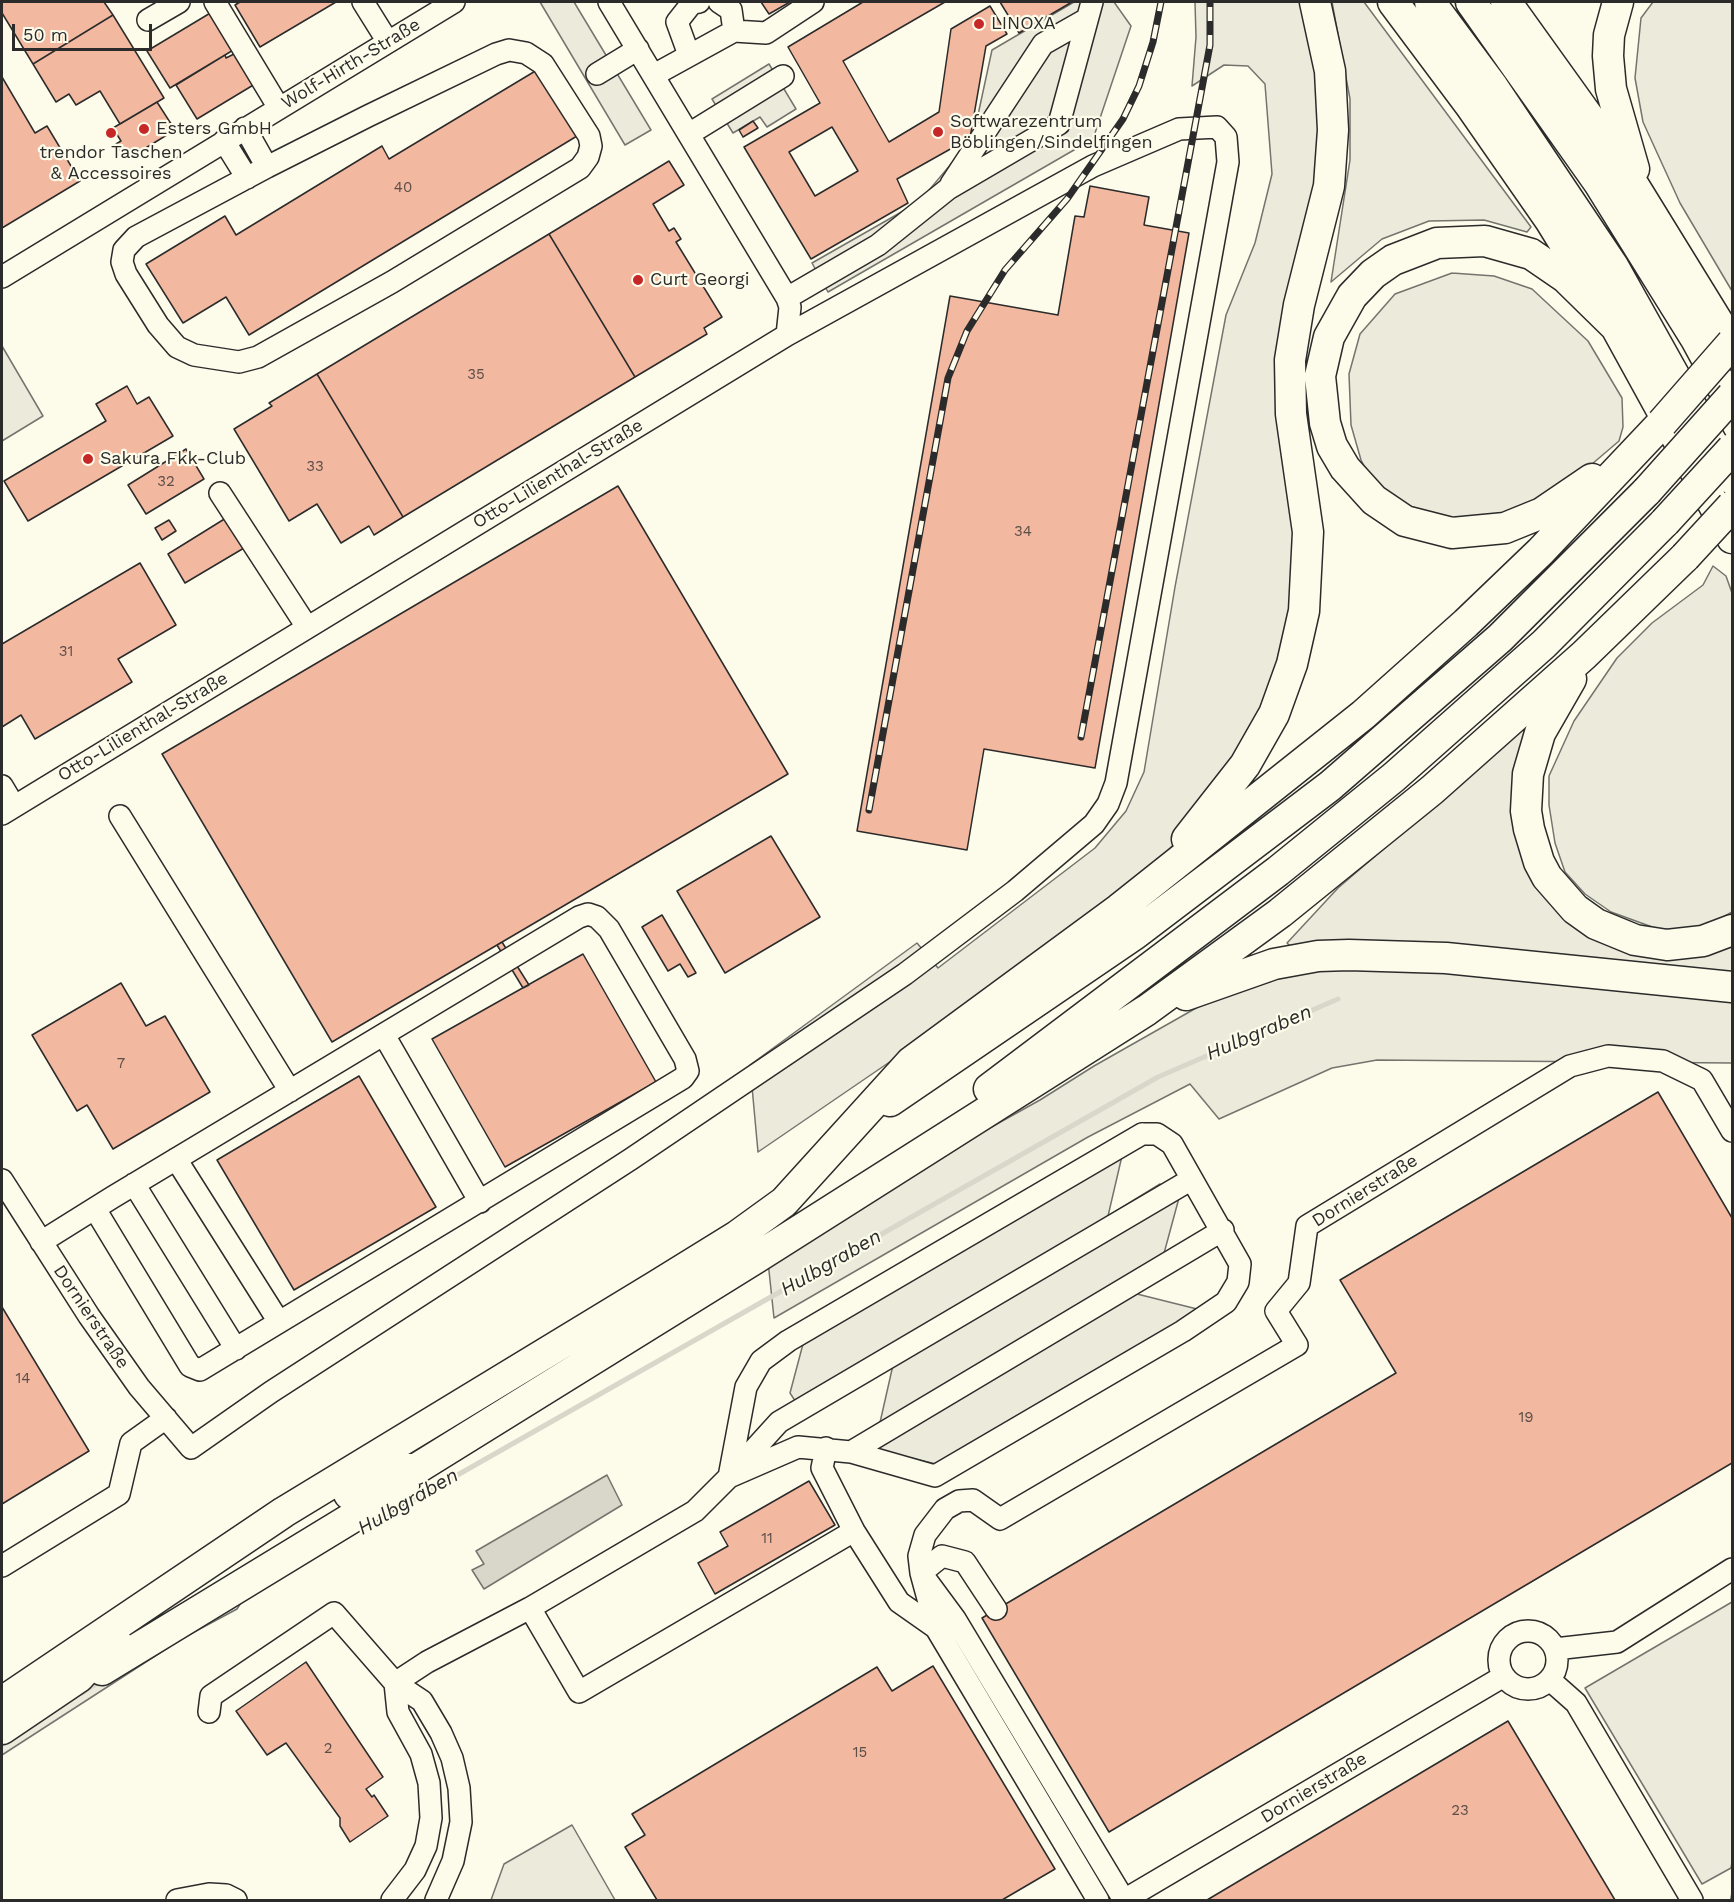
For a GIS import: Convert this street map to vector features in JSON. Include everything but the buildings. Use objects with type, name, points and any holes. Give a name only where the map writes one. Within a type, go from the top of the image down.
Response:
[{"type":"highway","points":[[1145,888],[1229,789],[1260,740],[1284,690],[1304,611],[1309,558],[1307,523],[1291,406],[1290,352],[1296,314],[1329,186],[1333,130],[1330,71],[1315,2]]},
{"type":"highway","points":[[1394,2],[1529,189],[1616,327],[1732,538]]},
{"type":"highway","points":[[1430,2],[1493,87],[1607,257],[1666,358],[1732,479]]},
{"type":"highway","points":[[1472,2],[1599,183],[1690,329],[1732,405]]},
{"type":"highway","points":[[1506,2],[1641,195],[1732,344],[1657,429],[1584,486],[1542,513],[1505,528],[1452,533],[1405,521],[1390,513],[1358,485],[1332,446],[1321,400],[1320,376],[1323,357],[1338,317],[1352,296],[1373,274],[1393,260],[1437,243],[1485,241],[1531,254],[1566,278],[1616,327]]},
{"type":"highway","points":[[1618,2],[1609,35],[1611,88],[1641,195]]},
{"type":"highway","points":[[852,1128],[1126,940],[1300,810],[1492,645],[1553,587],[1647,490],[1732,396]]},
{"type":"highway","points":[[756,1258],[843,1191],[978,1099],[1356,809],[1522,665],[1665,522],[1732,449]]},
{"type":"highway","points":[[2,1729],[79,1677],[96,1657],[737,1236],[784,1202],[911,1062],[1145,888],[1292,774],[1394,688],[1498,592],[1626,454]]},
{"type":"highway","points":[[2,1702],[396,1469],[416,1469],[756,1258],[1147,1010],[1280,913],[1374,839],[1584,655],[1685,557],[1732,506]]},
{"type":"highway","points":[[1584,655],[1540,733],[1531,758],[1526,811],[1539,862],[1558,891],[1575,909],[1614,933],[1635,940],[1666,945],[1703,941],[1732,930]]},
{"type":"highway","points":[[1147,1010],[1274,964],[1328,956],[1446,958],[1732,987]]},
{"type":"street","points":[[148,20],[179,2]]},
{"type":"street","points":[[214,2],[279,108]]},
{"type":"street","points":[[363,2],[388,42]]},
{"type":"street","name":"Wolf-Hirth-Straße","points":[[2,277],[454,2]]},
{"type":"street","points":[[609,2],[788,298],[790,307],[787,335]]},
{"type":"street","points":[[689,55],[677,22],[692,3],[699,2]]},
{"type":"street","points":[[719,2],[731,10],[734,31]]},
{"type":"street","points":[[654,75],[734,31],[766,33],[813,2]]},
{"type":"street","points":[[948,189],[1043,44],[1089,10]]},
{"type":"street","points":[[788,298],[878,245],[948,189],[1059,124],[1089,10]]},
{"type":"street","points":[[597,74],[638,49]]},
{"type":"street","points":[[509,50],[526,53],[543,64],[589,136],[591,146],[588,157],[580,168],[392,282],[258,357],[239,362],[194,355],[177,347],[158,325],[126,274],[122,262],[124,250],[136,237],[267,167],[453,74],[509,50]]},
{"type":"street","points":[[689,134],[783,76]]},
{"type":"street","points":[[245,128],[267,167]]},
{"type":"street","name":"Otto-Lilienthal-Straße","points":[[8,810],[787,335],[1093,166],[1179,129],[1217,128],[1226,137],[1228,162],[1116,783],[1108,804],[1094,824],[1064,852],[905,974],[631,1159],[271,1392],[191,1448]]},
{"type":"street","points":[[224,141],[247,178]]},
{"type":"street","points":[[220,493],[307,627]]},
{"type":"street","points":[[2,786],[8,810]]},
{"type":"street","points":[[120,816],[290,1091]]},
{"type":"street","points":[[41,1242],[134,1185],[384,1035],[579,916],[588,914],[597,917],[609,929],[684,1059],[688,1071],[683,1078],[200,1370],[190,1366],[95,1209]]},
{"type":"street","points":[[384,1035],[480,1202]]},
{"type":"street","name":"Dornierstraße","points":[[921,1573],[919,1556],[925,1535],[945,1509],[959,1501],[973,1500],[1000,1519],[1297,1345],[1276,1311],[1299,1283],[1307,1226],[1570,1066],[1608,1056],[1663,1061],[1702,1080],[1732,1131]]},
{"type":"street","points":[[1142,1134],[1157,1134],[1172,1144],[1223,1230],[1240,1264],[1238,1282],[1226,1302],[1183,1331],[934,1476],[851,1452],[798,1447],[729,1477],[746,1387],[761,1361],[788,1341],[1142,1134]]},
{"type":"street","points":[[176,1160],[279,1322]]},
{"type":"street","points":[[394,1683],[427,1662],[530,1608],[695,1511],[779,1422],[1192,1179]]},
{"type":"street","name":"Dornierstraße","points":[[2,1180],[89,1316],[139,1387],[191,1448]]},
{"type":"street","points":[[134,1185],[236,1349]]},
{"type":"street","points":[[851,1452],[1223,1230]]},
{"type":"street","points":[[2,1566],[119,1494],[131,1443],[166,1418]]},
{"type":"street","points":[[826,1448],[822,1468],[854,1531],[899,1602],[936,1628]]},
{"type":"street","points":[[530,1608],[579,1692],[854,1531]]},
{"type":"street","points":[[921,1573],[942,1556],[965,1562],[996,1609]]},
{"type":"street","points":[[1556,1649],[1617,1642],[1732,1569]]},
{"type":"street","points":[[921,1573],[936,1628],[1098,1900]]},
{"type":"street","points":[[921,1573],[955,1619],[1124,1900]]},
{"type":"street","points":[[209,1712],[212,1696],[334,1613],[394,1683],[422,1701],[452,1758],[459,1788],[461,1822],[453,1861],[436,1900]]},
{"type":"street","points":[[1531,1631],[1546,1636],[1556,1649],[1557,1665],[1550,1680],[1539,1687],[1526,1689],[1513,1685],[1504,1676],[1499,1660],[1503,1645],[1515,1634],[1531,1631]]},
{"type":"street","name":"Dornierstraße","points":[[1124,1900],[1504,1676]]},
{"type":"street","points":[[1550,1680],[1576,1703],[1692,1900]]},
{"type":"street","points":[[392,1900],[415,1870],[426,1846],[431,1818],[429,1783],[421,1754],[398,1712],[394,1683]]},
{"type":"street","points":[[177,1900],[209,1894],[226,1895],[236,1900]]},
{"type":"shaded area","points":[[540,2],[574,2],[651,130],[625,145]]},
{"type":"shaded area","points":[[1074,2],[1114,2],[1131,26],[1093,139],[828,292],[812,263],[919,202],[973,138],[992,50]]},
{"type":"shaded area","points":[[1195,2],[1303,2],[1322,96],[1322,162],[1294,279],[1298,572],[1270,701],[1176,842],[1160,859],[913,1046],[758,1152],[750,1065],[917,943],[938,968],[1095,848],[1126,811],[1144,772],[1175,587],[1226,315],[1255,243],[1272,174],[1265,84],[1248,66],[1224,65],[1192,86],[1196,37]]},
{"type":"shaded area","points":[[1332,2],[1364,2],[1531,227],[1527,232],[1484,220],[1429,221],[1382,239],[1331,282],[1350,160],[1350,99]]},
{"type":"shaded area","points":[[1653,2],[1732,2],[1732,291],[1680,203],[1643,122],[1635,78],[1641,18]]},
{"type":"shaded area","points":[[769,64],[796,109],[767,127],[760,117],[733,133],[712,99]]},
{"type":"shaded area","points":[[1452,273],[1494,276],[1532,289],[1588,341],[1622,398],[1623,427],[1619,441],[1585,470],[1554,493],[1507,513],[1463,520],[1414,510],[1375,487],[1361,460],[1351,425],[1349,374],[1360,334],[1395,294]]},
{"type":"shaded area","points":[[2,346],[43,416],[2,441]]},
{"type":"shaded area","points":[[1713,566],[1726,576],[1732,593],[1732,912],[1713,923],[1685,931],[1666,932],[1611,912],[1585,894],[1565,872],[1555,843],[1549,805],[1549,776],[1574,721],[1617,658],[1652,623],[1703,585]]},
{"type":"shaded area","points":[[1540,715],[1515,830],[1603,943],[1632,953],[1732,944],[1732,978],[1293,949],[1287,943],[1338,888]]},
{"type":"shaded area","points":[[1330,970],[1431,970],[1732,999],[1732,1063],[1377,1060],[1332,1068],[1219,1119],[1190,1084],[1088,1137],[774,1318],[767,1252],[1040,1100],[1094,1066],[1198,1007],[1258,983],[1294,974]]},
{"type":"shaded area","points":[[1122,1156],[1108,1216],[1160,1184],[1179,1198],[1163,1257],[1128,1277],[1137,1294],[1201,1310],[936,1464],[874,1449],[893,1365],[805,1416],[790,1393],[803,1344]]},
{"type":"shaded area","points":[[607,1475],[622,1505],[484,1589],[472,1570],[484,1564],[476,1551]]},
{"type":"shaded area","points":[[248,1592],[237,1609],[183,1638],[2,1755],[2,1735]]},
{"type":"shaded area","points":[[1732,1602],[1732,1862],[1731,1868],[1702,1884],[1585,1688]]},
{"type":"shaded area","points":[[572,1825],[615,1900],[491,1900],[504,1864]]},
{"type":"waterway","name":"Hulbgraben","points":[[373,1523],[1158,1077],[1338,999]]},
{"type":"waterway","name":"Hulbgraben","points":[[82,1693],[102,1680]]},
{"type":"railway","points":[[869,810],[948,378],[967,331],[1005,270],[1067,199],[1123,119],[1139,86],[1153,42],[1161,2]]},
{"type":"railway","points":[[1081,737],[1210,45],[1210,2]]},
{"type":"fence","points":[[1731,1900],[1732,1892]]},
{"type":"place","name":"LINOXA","points":[[979,24]]},
{"type":"place","name":"Esters GmbH","points":[[144,129]]},
{"type":"place","name":"Softwarezentrum Böblingen/Sindelfingen","points":[[938,132]]},
{"type":"place","name":"trendor Taschen & Accessoires","points":[[111,133]]},
{"type":"place","name":"Curt Georgi","points":[[638,280]]},
{"type":"place","name":"Sakura Fkk-Club","points":[[88,459]]}]
